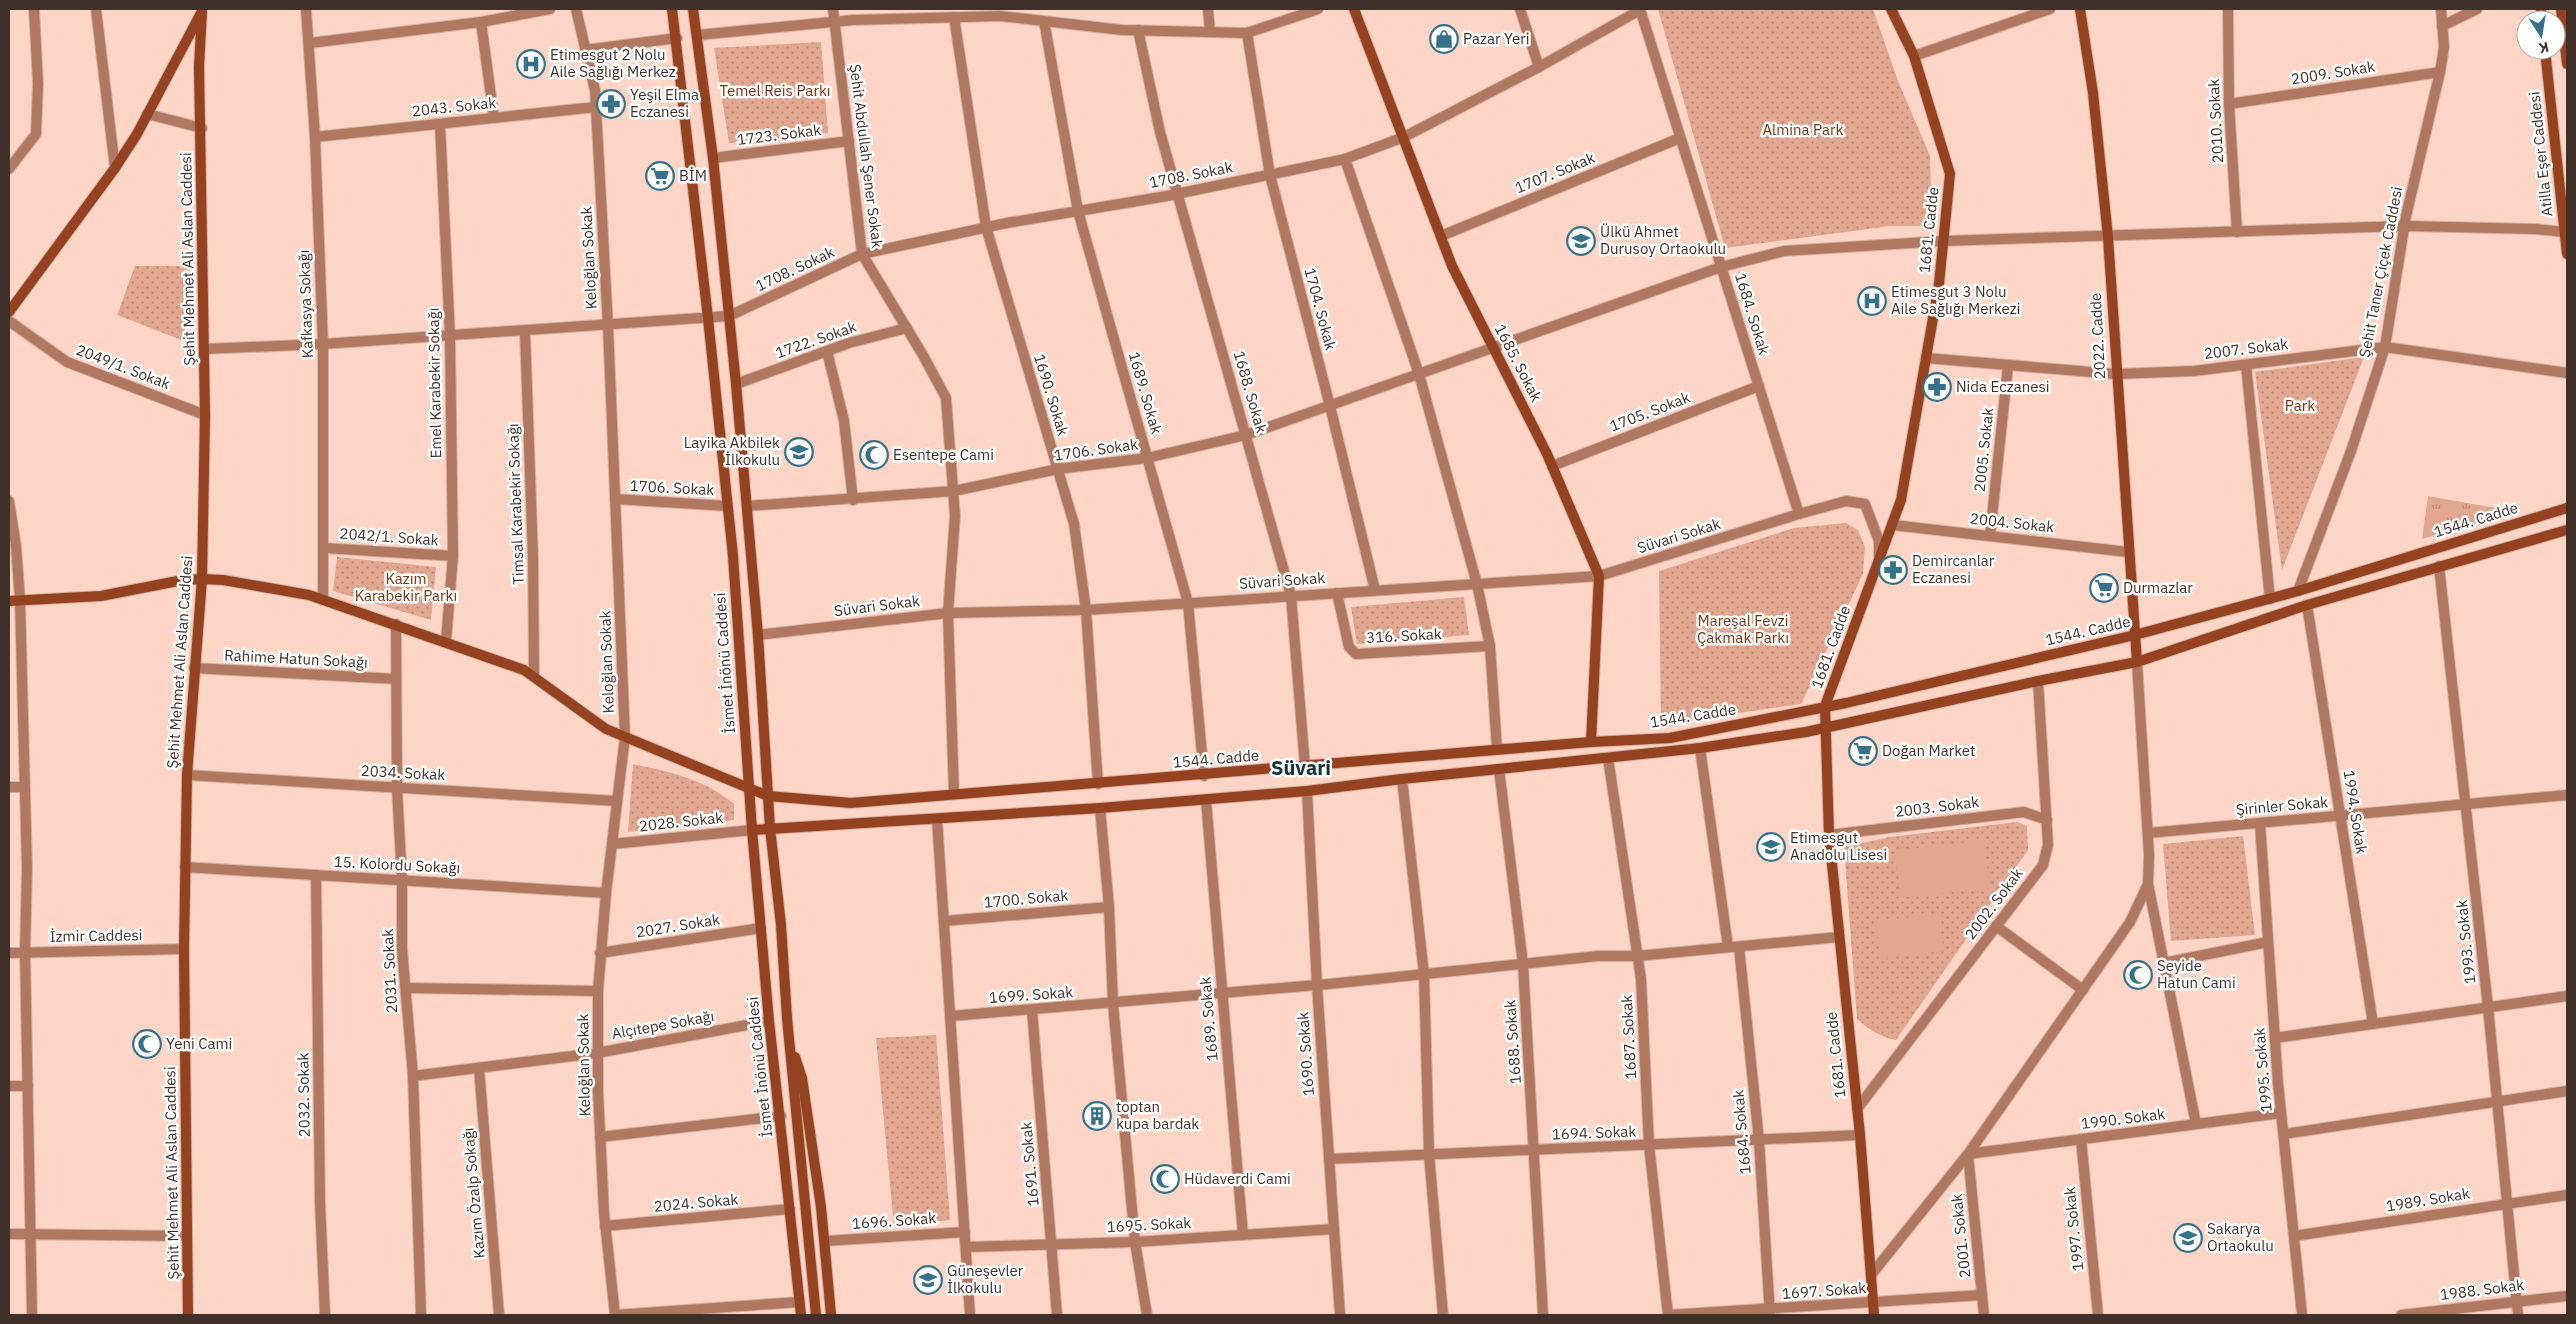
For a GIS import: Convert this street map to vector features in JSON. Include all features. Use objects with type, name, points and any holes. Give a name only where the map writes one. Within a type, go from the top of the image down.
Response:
[{"type":"main road","name":"İsmet İnönü Caddesi","points":[[672,9],[677,38],[733,556],[752,830],[769,1021],[781,1116],[801,1315]]},
{"type":"main road","points":[[693,9],[698,35],[736,384],[758,636],[768,796]]},
{"type":"main road","name":"1685. Sokak","points":[[1354,9],[1452,266],[1552,466],[1599,576],[1591,742]]},
{"type":"main road","name":"1681. Cadde","points":[[1874,1315],[1860,1135],[1828,835],[1825,706],[1901,500],[1938,284],[1950,174],[1914,56],[1891,9]]},
{"type":"main road","name":"2022. Cadde","points":[[2080,9],[2093,93],[2108,237],[2115,374],[2137,662]]},
{"type":"main road","points":[[2561,9],[2567,64]]},
{"type":"main road","points":[[9,312],[116,168],[202,10]]},
{"type":"main road","name":"Şehit Mehmet Ali Aslan Caddesi","points":[[188,1315],[184,949],[187,775],[202,579],[205,415],[202,128],[199,67],[202,10]]},
{"type":"main road","name":"Atilla Eşer Caddesi","points":[[2546,60],[2567,254]]},
{"type":"main road","name":"1544. Cadde","points":[[9,601],[101,596],[183,580],[202,579],[233,582],[309,595],[446,641],[524,670],[606,729],[768,796],[850,803],[1204,776],[1498,749],[1670,738],[1846,703],[2135,635],[2298,591],[2567,508]]},
{"type":"main road","name":"1544. Cadde","points":[[752,830],[849,822],[938,819],[1100,808],[1307,791],[1402,779],[1700,748],[1826,729],[2038,681],[2137,662],[2307,605],[2567,530]]},
{"type":"main road","name":"İsmet İnönü Caddesi","points":[[768,796],[816,1315]]},
{"type":"main road","name":"İsmet İnönü Caddesi","points":[[789,1037],[802,1078],[825,1241],[831,1315]]},
{"type":"street","points":[[9,169],[36,134],[38,83],[34,9]]},
{"type":"street","points":[[96,9],[116,168]]},
{"type":"street","name":"Kafkasya Sokağı","points":[[306,9],[310,43],[315,137],[323,344],[323,600]]},
{"type":"street","points":[[310,43],[481,22],[550,9]]},
{"type":"street","name":"Keloğlan Sokak","points":[[576,9],[596,107],[608,326],[625,737],[606,893],[598,991],[597,1053],[600,1137],[605,1226],[615,1315]]},
{"type":"street","name":"Şehit Abdullah Şener Sokak","points":[[833,9],[862,254],[907,328],[946,398],[956,516],[948,612],[954,794]]},
{"type":"street","points":[[1208,9],[1210,32]]},
{"type":"street","points":[[698,35],[917,13],[954,17],[1009,13],[1044,21],[1138,30],[1247,33],[1318,9]]},
{"type":"street","points":[[1520,9],[1539,67]]},
{"type":"street","points":[[1914,56],[2050,9]]},
{"type":"street","name":"2010. Sokak","points":[[2228,9],[2229,104],[2237,232]]},
{"type":"street","name":"Şehit Taner Çiçek Caddesi","points":[[2298,591],[2351,451],[2385,347],[2404,226],[2440,72],[2444,47],[2441,9]]},
{"type":"street","points":[[2442,26],[2477,9]]},
{"type":"street","name":"1708. Sokak","points":[[204,349],[525,332],[729,316],[862,254],[986,227],[1179,194],[1345,159],[1404,137],[1539,67],[1640,10]]},
{"type":"street","name":"1684. Sokak","points":[[1640,10],[1799,514]]},
{"type":"street","name":"1690. Sokak","points":[[954,17],[986,227],[1074,524],[1086,610],[1098,784]]},
{"type":"street","name":"1689. Sokak","points":[[1044,21],[1078,211],[1188,603],[1204,776]]},
{"type":"street","points":[[481,22],[494,118]]},
{"type":"street","name":"1688. Sokak","points":[[1138,30],[1160,132],[1291,596],[1305,766]]},
{"type":"street","name":"1704. Sokak","points":[[1247,33],[1270,175],[1330,406],[1375,590]]},
{"type":"street","points":[[585,50],[677,38]]},
{"type":"street","name":"2009. Sokak","points":[[2229,104],[2440,72]]},
{"type":"street","name":"2043. Sokak","points":[[315,137],[596,107]]},
{"type":"street","points":[[147,114],[202,128]]},
{"type":"street","name":"Emel Karabekir Sokağı","points":[[440,124],[450,336],[453,556],[446,641]]},
{"type":"street","name":"1707. Sokak","points":[[1441,236],[1680,138]]},
{"type":"street","name":"1723. Sokak","points":[[712,158],[849,141]]},
{"type":"street","points":[[1345,159],[1419,374],[1477,584],[1490,646],[1498,749]]},
{"type":"street","name":"1706. Sokak","points":[[747,506],[853,500],[954,491],[1058,470],[1147,458],[1246,435],[1721,267],[1784,251],[1943,241],[2404,226],[2536,229],[2565,232]]},
{"type":"street","name":"2049/1. Sokak","points":[[9,321],[67,362],[205,415]]},
{"type":"street","name":"1722. Sokak","points":[[736,384],[827,351],[907,328]]},
{"type":"street","name":"Timsal Karabekir Sokağı","points":[[525,332],[533,557],[534,676]]},
{"type":"street","name":"2007. Sokak","points":[[1926,358],[2115,374],[2194,371],[2385,347],[2567,373]]},
{"type":"street","points":[[827,351],[844,421],[853,500]]},
{"type":"street","points":[[2246,365],[2270,599]]},
{"type":"street","name":"2005. Sokak","points":[[1990,536],[2008,366]]},
{"type":"street","name":"1705. Sokak","points":[[1552,466],[1758,386]]},
{"type":"street","name":"1706. Sokak","points":[[615,500],[727,506]]},
{"type":"street","points":[[9,501],[16,546],[20,600],[27,868],[25,952],[32,1234],[32,1315]]},
{"type":"street","name":"Süvari Sokak","points":[[758,636],[948,612],[1086,610],[1599,576],[1799,514],[1846,502],[1866,504],[1879,541],[1879,558]]},
{"type":"street","name":"2004. Sokak","points":[[1893,525],[2128,552]]},
{"type":"street","name":"2042/1. Sokak","points":[[324,548],[453,556]]},
{"type":"street","name":"1993. Sokak","points":[[2439,566],[2488,1007],[2518,1315]]},
{"type":"street","name":"316. Sokak","points":[[1337,593],[1349,646],[1356,654],[1490,646]]},
{"type":"street","name":"1994. Sokak","points":[[2307,605],[2373,1024]]},
{"type":"street","name":"2031. Sokak","points":[[396,624],[397,788],[402,880],[402,949],[413,1076],[421,1315]]},
{"type":"street","points":[[2137,662],[2148,833],[2148,884],[2196,1124]]},
{"type":"street","name":"Rahime Hatun Sokağı","points":[[194,668],[396,679]]},
{"type":"street","name":"2002. Sokak","points":[[1857,1109],[2043,864],[2048,846],[2038,681]]},
{"type":"street","name":"1684. Sokak","points":[[1700,748],[1734,947],[1759,1140],[1769,1313]]},
{"type":"street","name":"1687. Sokak","points":[[1608,758],[1640,979],[1650,1145],[1668,1315]]},
{"type":"street","name":"1688. Sokak","points":[[1499,769],[1523,964],[1543,1315]]},
{"type":"street","name":"2034. Sokak","points":[[187,775],[617,801]]},
{"type":"street","points":[[1402,779],[1424,974],[1429,1154],[1442,1315]]},
{"type":"street","points":[[9,787],[24,787]]},
{"type":"street","name":"1690. Sokak","points":[[1307,791],[1317,985],[1340,1315]]},
{"type":"street","name":"Şirinler Sokak","points":[[2148,833],[2567,795]]},
{"type":"street","name":"1689. Sokak","points":[[1206,800],[1243,1234]]},
{"type":"street","points":[[1100,808],[1110,907],[1113,1004],[1135,1242],[1146,1315]]},
{"type":"street","name":"2003. Sokak","points":[[1828,835],[2024,812],[2047,820]]},
{"type":"street","points":[[938,819],[970,1315]]},
{"type":"street","name":"1995. Sokak","points":[[2260,823],[2281,1113],[2302,1315]]},
{"type":"street","name":"2028. Sokak","points":[[612,844],[752,830]]},
{"type":"street","name":"15. Kolordu Sokağı","points":[[186,867],[606,893]]},
{"type":"street","name":"2032. Sokak","points":[[316,875],[320,1203],[325,1315]]},
{"type":"street","points":[[1871,1275],[1968,1154],[2130,922],[2148,884]]},
{"type":"street","name":"1700. Sokak","points":[[944,921],[1110,907]]},
{"type":"street","points":[[1996,926],[2083,990]]},
{"type":"street","name":"2027. Sokak","points":[[600,953],[761,928]]},
{"type":"street","name":"1699. Sokak","points":[[951,1016],[1222,994],[1598,956],[1637,956],[1839,937]]},
{"type":"street","points":[[2164,963],[2268,942]]},
{"type":"street","name":"İzmir Caddesi","points":[[9,953],[184,949]]},
{"type":"street","points":[[406,988],[598,991]]},
{"type":"street","points":[[2275,1038],[2567,996]]},
{"type":"street","name":"1691. Sokak","points":[[1032,1010],[1057,1315]]},
{"type":"street","name":"Alçıtepe Sokağı","points":[[413,1076],[597,1053],[769,1021]]},
{"type":"street","name":"Kazım Özalp Sokağı","points":[[479,1068],[499,1315]]},
{"type":"street","points":[[9,1086],[28,1086]]},
{"type":"street","points":[[2284,1134],[2567,1091]]},
{"type":"street","name":"1990. Sokak","points":[[1968,1154],[2281,1113]]},
{"type":"street","points":[[600,1137],[781,1116]]},
{"type":"street","name":"1694. Sokak","points":[[1329,1159],[1860,1135]]},
{"type":"street","name":"1997. Sokak","points":[[2081,1139],[2098,1315]]},
{"type":"street","name":"2001. Sokak","points":[[1968,1154],[1984,1315]]},
{"type":"street","name":"1989. Sokak","points":[[2294,1236],[2567,1195]]},
{"type":"street","name":"2024. Sokak","points":[[605,1226],[790,1209]]},
{"type":"street","name":"1695. Sokak","points":[[966,1247],[1135,1242],[1334,1229]]},
{"type":"street","name":"1696. Sokak","points":[[825,1241],[965,1232]]},
{"type":"street","points":[[9,1234],[187,1236]]},
{"type":"street","name":"1697. Sokak","points":[[1668,1315],[1769,1313],[1873,1302],[1982,1295]]},
{"type":"street","name":"1988. Sokak","points":[[2401,1315],[2567,1296]]},
{"type":"street","points":[[615,1315],[799,1302]]},
{"type":"green space","name":"Almina Park","points":[[1658,9],[1873,9],[1898,81],[1930,156],[1932,226],[1890,226],[1725,248]]},
{"type":"green space","name":"Temel Reis Parkı","points":[[821,42],[828,133],[729,143],[714,48]]},
{"type":"green space","points":[[135,266],[189,266],[184,341],[117,315]]},
{"type":"green space","name":"Park","points":[[2364,357],[2282,570],[2255,372]]},
{"type":"green space","points":[[2428,496],[2518,512],[2422,539]]},
{"type":"green space","name":"Mareşal Fevzi Çakmak Parkı","points":[[1846,523],[1858,530],[1865,547],[1863,574],[1801,704],[1661,724],[1659,571],[1794,528]]},
{"type":"green space","name":"Kazım Karabekir Parkı","points":[[337,557],[436,567],[431,620],[333,591]]},
{"type":"green space","points":[[1464,597],[1469,635],[1357,644],[1351,607]]},
{"type":"green space","points":[[633,764],[674,774],[711,788],[734,804],[734,820],[628,832]]},
{"type":"green space","points":[[2017,822],[2027,826],[2028,850],[1896,1040],[1880,1035],[1866,1026],[1857,1019],[1844,847],[1890,837]]},
{"type":"green space","points":[[2243,836],[2255,935],[2171,941],[2163,844]]},
{"type":"green space","points":[[1984,840],[1990,888],[1901,898],[1895,851]]},
{"type":"green space","points":[[1939,914],[1944,951],[1880,959],[1876,921]]},
{"type":"green space","points":[[936,1035],[950,1220],[894,1226],[876,1038]]},
{"type":"place","name":"Pazar Yeri","points":[[1444,39]]},
{"type":"place","name":"Etimesgut 2 Nolu Aile Sağlığı Merkez","points":[[531,64]]},
{"type":"place","name":"Yeşil Elma Eczanesi","points":[[611,104]]},
{"type":"place","name":"BİM","points":[[660,176]]},
{"type":"place","name":"Ülkü Ahmet Durusoy Ortaokulu","points":[[1581,241]]},
{"type":"place","name":"Etimesgut 3 Nolu Aile Sağlığı Merkezi","points":[[1872,301]]},
{"type":"place","name":"Nida Eczanesi","points":[[1937,387]]},
{"type":"place","name":"Layika Akbilek İlkokulu","points":[[799,452]]},
{"type":"place","name":"Esentepe Cami","points":[[874,455]]},
{"type":"place","name":"Demircanlar Eczanesi","points":[[1893,570]]},
{"type":"place","name":"Durmazlar","points":[[2104,588]]},
{"type":"place","name":"Doğan Market","points":[[1863,751]]},
{"type":"place","name":"Etimesgut Anadolu Lisesi","points":[[1771,847]]},
{"type":"place","name":"Seyide Hatun Cami","points":[[2138,975]]},
{"type":"place","name":"Yeni Cami","points":[[147,1044]]},
{"type":"place","name":"toptan kupa bardak","points":[[1097,1116]]},
{"type":"place","name":"Hüdaverdi Cami","points":[[1165,1179]]},
{"type":"place","name":"Sakarya Ortaokulu","points":[[2188,1238]]},
{"type":"place","name":"Güneşevler İlkokulu","points":[[928,1280]]},
{"type":"district","name":"Süvari","points":[[1301,768]]}]
